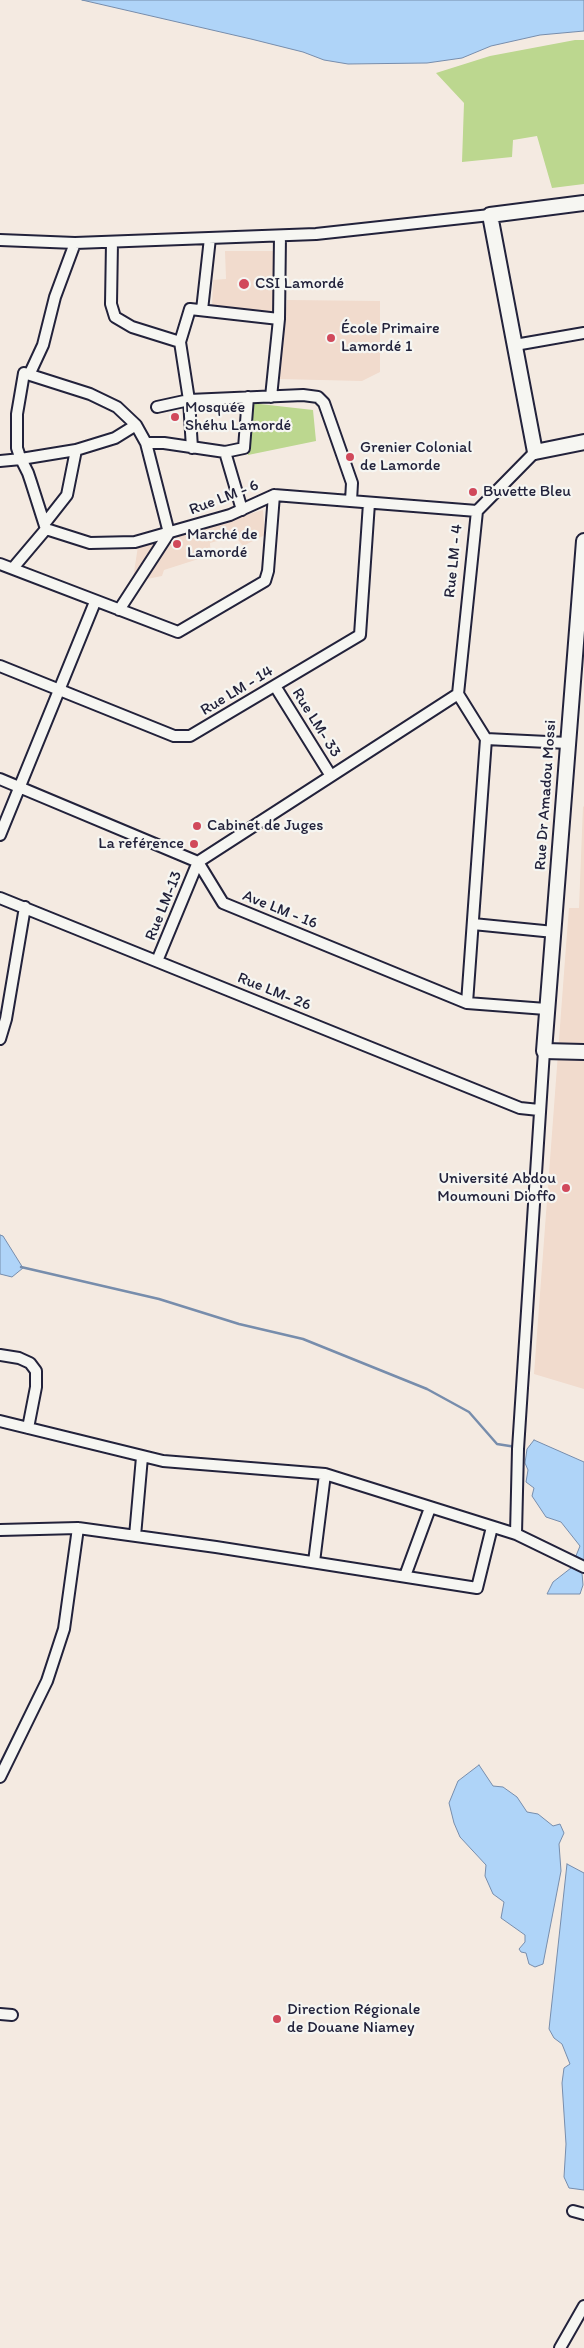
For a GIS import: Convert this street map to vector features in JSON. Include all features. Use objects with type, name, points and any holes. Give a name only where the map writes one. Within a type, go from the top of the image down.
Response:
[{"type":"street","points":[[0,240],[75,243],[316,234],[584,204]]},
{"type":"street","points":[[490,215],[535,452],[584,442]]},
{"type":"street","points":[[270,397],[279,319],[280,236]]},
{"type":"street","points":[[202,310],[210,238]]},
{"type":"street","points":[[112,242],[111,304],[115,317],[132,327],[180,342]]},
{"type":"street","points":[[30,373],[43,345],[55,297],[75,243]]},
{"type":"street","points":[[192,448],[189,400],[180,342],[190,309],[279,319]]},
{"type":"street","points":[[514,345],[584,333]]},
{"type":"street","points":[[45,526],[17,448],[16,414],[23,374],[26,372],[97,397],[117,408],[136,425],[146,442],[169,533],[119,610]]},
{"type":"street","points":[[157,407],[189,400],[248,397],[303,395],[321,399],[352,483],[351,501]]},
{"type":"street","points":[[146,442],[226,452],[244,448],[248,397]]},
{"type":"street","points":[[1,463],[76,450],[115,438],[136,425]]},
{"type":"street","points":[[12,568],[67,495],[76,450]]},
{"type":"street","points":[[226,452],[242,510]]},
{"type":"street","name":"Rue LM - 4","points":[[458,694],[477,511],[535,452]]},
{"type":"street","points":[[0,564],[178,632],[265,581],[268,571],[274,495]]},
{"type":"street","name":"Rue LM - 6","points":[[45,526],[90,543],[135,542],[242,510],[274,495],[477,511]]},
{"type":"street","name":"Rue LM - 14","points":[[0,666],[174,736],[186,737],[360,635],[369,502]]},
{"type":"street","name":"Rue Dr Amadou Mossi","points":[[544,1051],[584,541]]},
{"type":"street","points":[[0,835],[96,602]]},
{"type":"street","name":"Rue LM- 33","points":[[275,686],[331,776]]},
{"type":"street","points":[[0,779],[198,862],[458,694],[486,739],[467,1003]]},
{"type":"street","points":[[486,739],[568,743]]},
{"type":"street","name":"Rue LM-13","points":[[157,961],[198,862]]},
{"type":"street","name":"Ave LM - 16","points":[[198,862],[223,903],[467,1003],[546,1009]]},
{"type":"street","name":"Rue LM- 26","points":[[0,898],[520,1108],[538,1110]]},
{"type":"street","points":[[0,1039],[6,1019],[25,907]]},
{"type":"street","points":[[473,924],[554,932]]},
{"type":"street","points":[[516,1534],[518,1444],[538,1110],[544,1051],[584,1052]]},
{"type":"street","points":[[0,1355],[19,1358],[30,1363],[36,1372],[28,1428]]},
{"type":"street","points":[[0,1421],[163,1461],[325,1474],[516,1534],[584,1567]]},
{"type":"street","points":[[135,1536],[142,1457]]},
{"type":"street","points":[[314,1562],[325,1474]]},
{"type":"street","points":[[405,1576],[430,1508]]},
{"type":"street","points":[[0,1530],[78,1528],[314,1562],[476,1588],[492,1527]]},
{"type":"street","points":[[0,1778],[47,1681],[64,1630],[78,1528]]},
{"type":"street","points":[[0,2014],[12,2015]]},
{"type":"street","points":[[573,2212],[584,2214]]},
{"type":"street","points":[[560,2348],[584,2306]]},
{"type":"shaded area","name":"CSI Lamordé","points":[[225,251],[276,251],[276,313],[212,309],[213,280],[226,279]]},
{"type":"shaded area","points":[[287,300],[380,301],[380,372],[362,381],[279,379]]},
{"type":"shaded area","name":"Marché de Lamordé","points":[[263,510],[265,535],[243,546],[235,536],[210,543],[211,555],[164,570],[162,576],[142,580],[133,579],[138,546]]},
{"type":"shaded area","name":"Université Abdou Moumouni Dioffo","points":[[583,806],[584,1389],[534,1374],[569,908],[579,908]]},
{"type":"green space","points":[[575,40],[584,40],[584,184],[552,188],[537,136],[513,140],[512,157],[462,162],[464,103],[436,73],[490,56]]},
{"type":"green space","points":[[251,403],[313,410],[316,441],[248,455]]},
{"type":"water","points":[[82,0],[584,0],[584,31],[540,35],[491,46],[462,58],[427,63],[348,64],[324,60],[303,52],[251,39]]},
{"type":"water","points":[[0,1235],[3,1236],[23,1268],[12,1277],[0,1274]]},
{"type":"water","points":[[534,1440],[584,1462],[584,1567],[582,1573],[583,1585],[580,1594],[547,1594],[553,1582],[571,1568],[580,1546],[561,1522],[546,1517],[532,1496],[534,1488],[526,1482],[528,1470],[525,1463],[527,1449]]},
{"type":"water","points":[[479,1765],[493,1786],[503,1787],[517,1797],[527,1812],[538,1814],[553,1826],[560,1824],[564,1833],[559,1844],[561,1871],[543,1964],[535,1967],[529,1964],[526,1953],[521,1952],[519,1949],[525,1942],[525,1935],[501,1918],[504,1902],[493,1894],[485,1876],[486,1865],[460,1837],[454,1823],[449,1803],[458,1781]]},
{"type":"water","points":[[567,1864],[584,1873],[584,2190],[569,2188],[564,2177],[566,2144],[562,2083],[564,2068],[570,2064],[562,2044],[554,2038],[549,2029]]},
{"type":"waterway","points":[[21,1267],[159,1299],[239,1324],[303,1339],[427,1389],[469,1412],[497,1444],[516,1447]]},
{"type":"place","name":"CSI Lamordé","points":[[244,284]]},
{"type":"place","name":"École Primaire Lamordé 1","points":[[331,338]]},
{"type":"place","name":"Mosquée Shéhu Lamordé","points":[[175,417]]},
{"type":"place","name":"Grenier Colonial de Lamorde","points":[[350,457]]},
{"type":"place","name":"Buvette Bleu","points":[[473,492]]},
{"type":"place","name":"Marché de Lamordé","points":[[177,544]]},
{"type":"place","name":"Cabinet de Juges","points":[[197,826]]},
{"type":"place","name":"La reférence","points":[[194,844]]},
{"type":"place","name":"Université Abdou Moumouni Dioffo","points":[[566,1188]]},
{"type":"place","name":"Direction Régionale de Douane Niamey","points":[[277,2019]]}]
